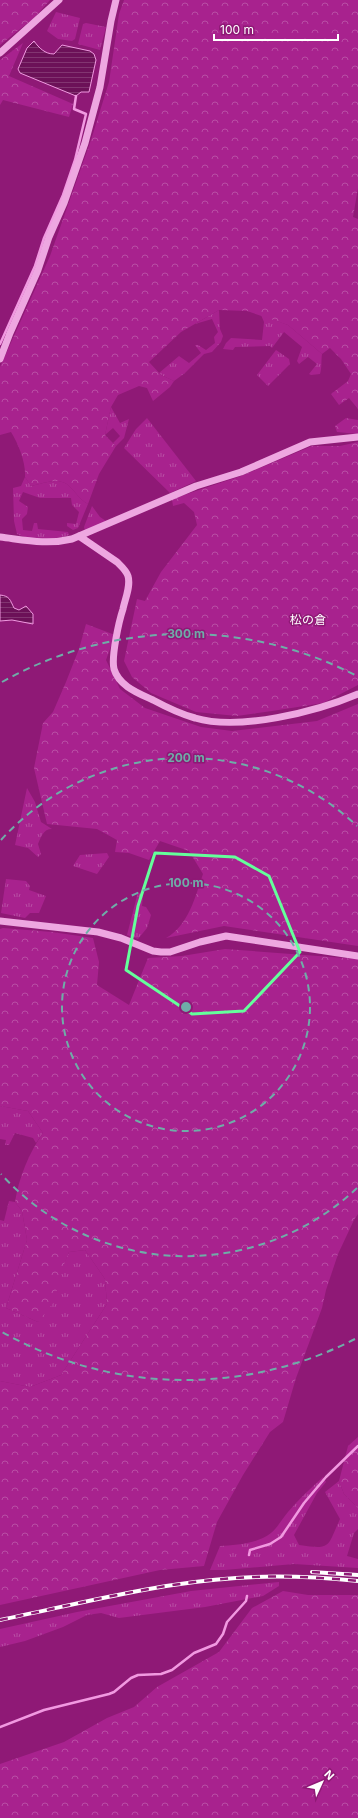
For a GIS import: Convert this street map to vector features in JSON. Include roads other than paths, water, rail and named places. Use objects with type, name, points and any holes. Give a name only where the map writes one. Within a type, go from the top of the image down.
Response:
[{"type":"street","points":[[0,54],[59,0]]},
{"type":"street","points":[[0,359],[38,270],[85,143],[100,87],[110,21],[116,0]]},
{"type":"street","points":[[0,537],[56,543],[79,536],[196,486],[241,472],[310,442],[358,437]]},
{"type":"street","points":[[79,536],[92,543],[122,566],[128,577],[127,593],[114,653],[114,668],[122,682],[137,693],[195,718],[227,723],[306,712],[328,706],[358,694]]},
{"type":"street","points":[[0,921],[98,932],[121,938],[153,951],[161,952],[170,952],[200,942],[226,936],[358,956]]},
{"type":"waterway","points":[[0,344],[35,266],[44,238],[63,195],[75,160],[86,114],[74,109],[76,96]]},
{"type":"waterway","points":[[249,1555],[250,1550],[270,1544],[281,1537],[304,1503],[326,1477],[358,1446]]},
{"type":"waterway","points":[[0,1727],[44,1710],[109,1694],[114,1692],[131,1678],[138,1675],[161,1674],[172,1670],[194,1653],[216,1644],[223,1634],[227,1622],[246,1601],[247,1596]]},
{"type":"railway","points":[[312,1572],[358,1575]]},
{"type":"railway","points":[[0,1620],[177,1584],[251,1577],[313,1578],[358,1581]]},
{"type":"district","name":"松の倉","points":[[308,620]]}]
